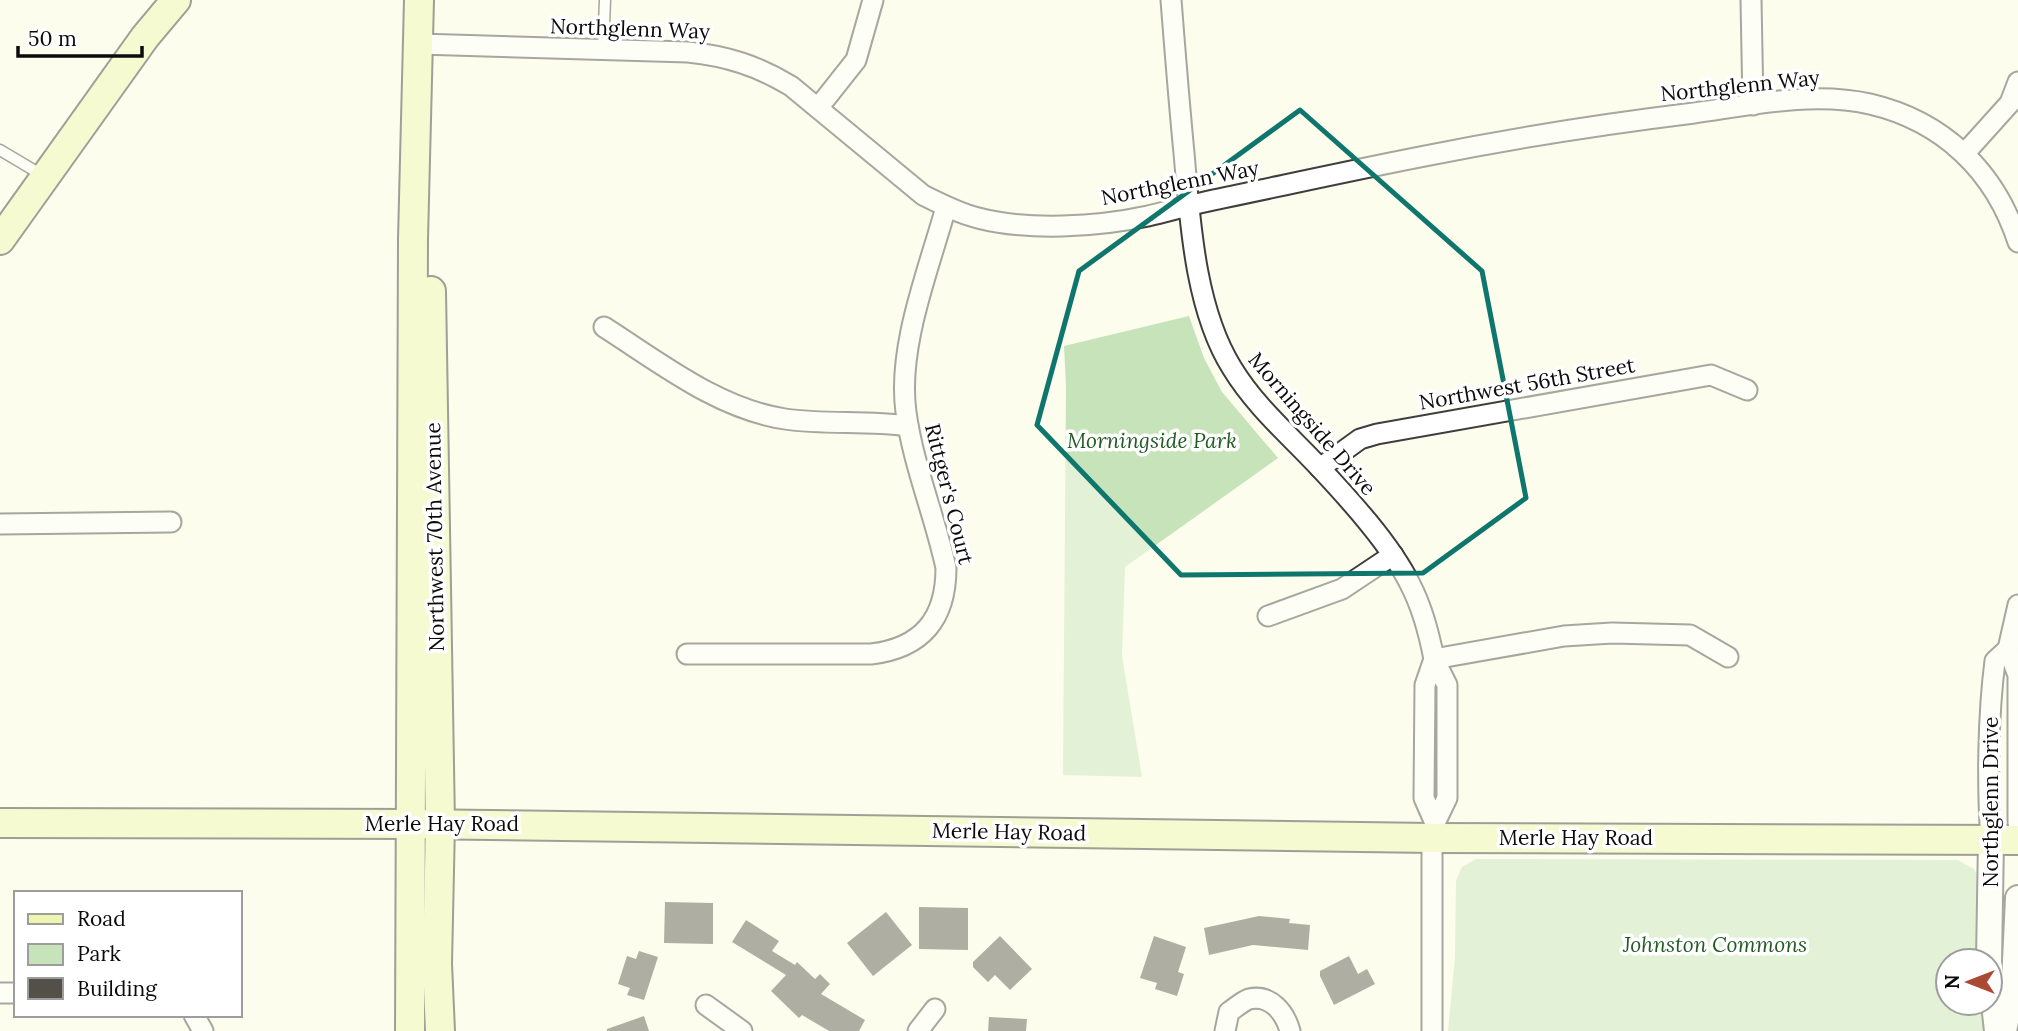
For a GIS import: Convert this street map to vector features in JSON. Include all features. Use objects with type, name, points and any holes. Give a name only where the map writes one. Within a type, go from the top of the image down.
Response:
[{"type":"main road","points":[[0,240],[145,37],[176,0]]},
{"type":"main road","name":"Northwest 70th Avenue","points":[[410,1031],[413,239],[419,0]]},
{"type":"main road","name":"Northwest 70th Avenue","points":[[419,44],[428,96],[440,824],[437,964],[439,1031]]},
{"type":"main road","name":"Merle Hay Road","points":[[0,822],[1434,830],[2005,840]]},
{"type":"street","points":[[818,108],[856,60],[873,0]]},
{"type":"street","name":"Morningside Drive","points":[[1171,0],[1188,205],[1211,326],[1232,369],[1251,395],[1283,432],[1320,468],[1393,555],[1410,583],[1422,612],[1434,659],[1447,685],[1447,798],[1434,830],[1432,1031]]},
{"type":"street","points":[[1751,0],[1753,105]]},
{"type":"street","name":"Northglenn Way","points":[[419,44],[688,52],[741,61],[792,86],[923,195],[976,218],[1003,223],[1103,223],[1512,139],[1753,105],[1816,99],[1868,104],[1894,111],[1923,123],[1965,153]]},
{"type":"street","points":[[2018,82],[2010,103],[1965,153],[1986,176],[2000,198],[2018,242]]},
{"type":"street","name":"Rittger's Court","points":[[687,654],[889,652],[907,645],[922,634],[934,620],[942,605],[946,588],[946,568],[908,426],[904,383],[906,357],[946,207]]},
{"type":"street","points":[[604,327],[708,392],[744,408],[781,418],[816,423],[889,423],[908,426]]},
{"type":"street","name":"Northwest 56th Street","points":[[1320,468],[1360,439],[1377,434],[1711,374],[1747,390]]},
{"type":"street","points":[[0,524],[171,522]]},
{"type":"street","points":[[1268,616],[1342,589],[1393,555]]},
{"type":"street","name":"Northglenn Drive","points":[[2018,605],[2013,650],[2018,674],[2018,822]]},
{"type":"street","points":[[1434,659],[1564,636],[1612,633],[1690,635],[1728,657]]},
{"type":"street","name":"Northglenn Drive","points":[[1991,947],[2005,840],[1989,814],[1992,685],[1995,661],[2013,650]]},
{"type":"street","name":"Northglenn Drive","points":[[2004,1031],[2017,965],[2018,898]]},
{"type":"street","points":[[1225,1031],[1229,1012],[1249,999],[1271,1001],[1286,1017],[1290,1031]]},
{"type":"street","points":[[706,1005],[742,1031]]},
{"type":"street","points":[[918,1031],[935,1009]]},
{"type":"lane","points":[[603,50],[605,0]]},
{"type":"lane","points":[[0,150],[45,177]]},
{"type":"highlighted area","points":[[1300,110],[1482,271],[1526,498],[1423,573],[1181,575],[1037,425],[1079,271]]},
{"type":"green space","name":"Morningside Park","points":[[1189,316],[1204,358],[1222,392],[1278,458],[1125,567],[1122,656],[1142,777],[1063,775],[1064,346]]},
{"type":"green space","name":"Johnston Commons","points":[[1476,859],[1958,860],[1974,869],[1980,881],[1979,947],[1934,947],[1934,1017],[1982,1017],[1983,1031],[1448,1031],[1455,957],[1456,881],[1462,867]]},
{"type":"building","points":[[665,902],[713,903],[713,944],[664,943]]},
{"type":"building","points":[[919,907],[968,908],[968,950],[919,949]]},
{"type":"building","points":[[886,912],[912,945],[873,976],[847,943]]},
{"type":"building","points":[[1259,916],[1290,919],[1289,923],[1310,925],[1308,950],[1253,945],[1209,955],[1204,928]]},
{"type":"building","points":[[746,920],[779,941],[772,951],[795,965],[797,962],[815,979],[820,974],[830,984],[821,994],[865,1020],[859,1031],[829,1031],[802,1015],[799,1018],[771,991],[786,975],[732,942]]},
{"type":"building","points":[[1000,936],[1032,969],[1010,990],[995,975],[988,982],[973,967],[973,962]]},
{"type":"building","points":[[1154,936],[1186,947],[1178,972],[1184,974],[1177,996],[1155,989],[1157,983],[1140,978]]},
{"type":"building","points":[[639,951],[658,957],[644,1000],[627,995],[630,988],[618,984],[627,956],[636,959]]},
{"type":"building","points":[[1349,956],[1358,974],[1367,969],[1375,984],[1334,1005],[1320,971]]},
{"type":"building","points":[[644,1016],[649,1031],[607,1031],[607,1029]]},
{"type":"building","points":[[989,1017],[1027,1019],[1026,1031],[988,1031]]}]
